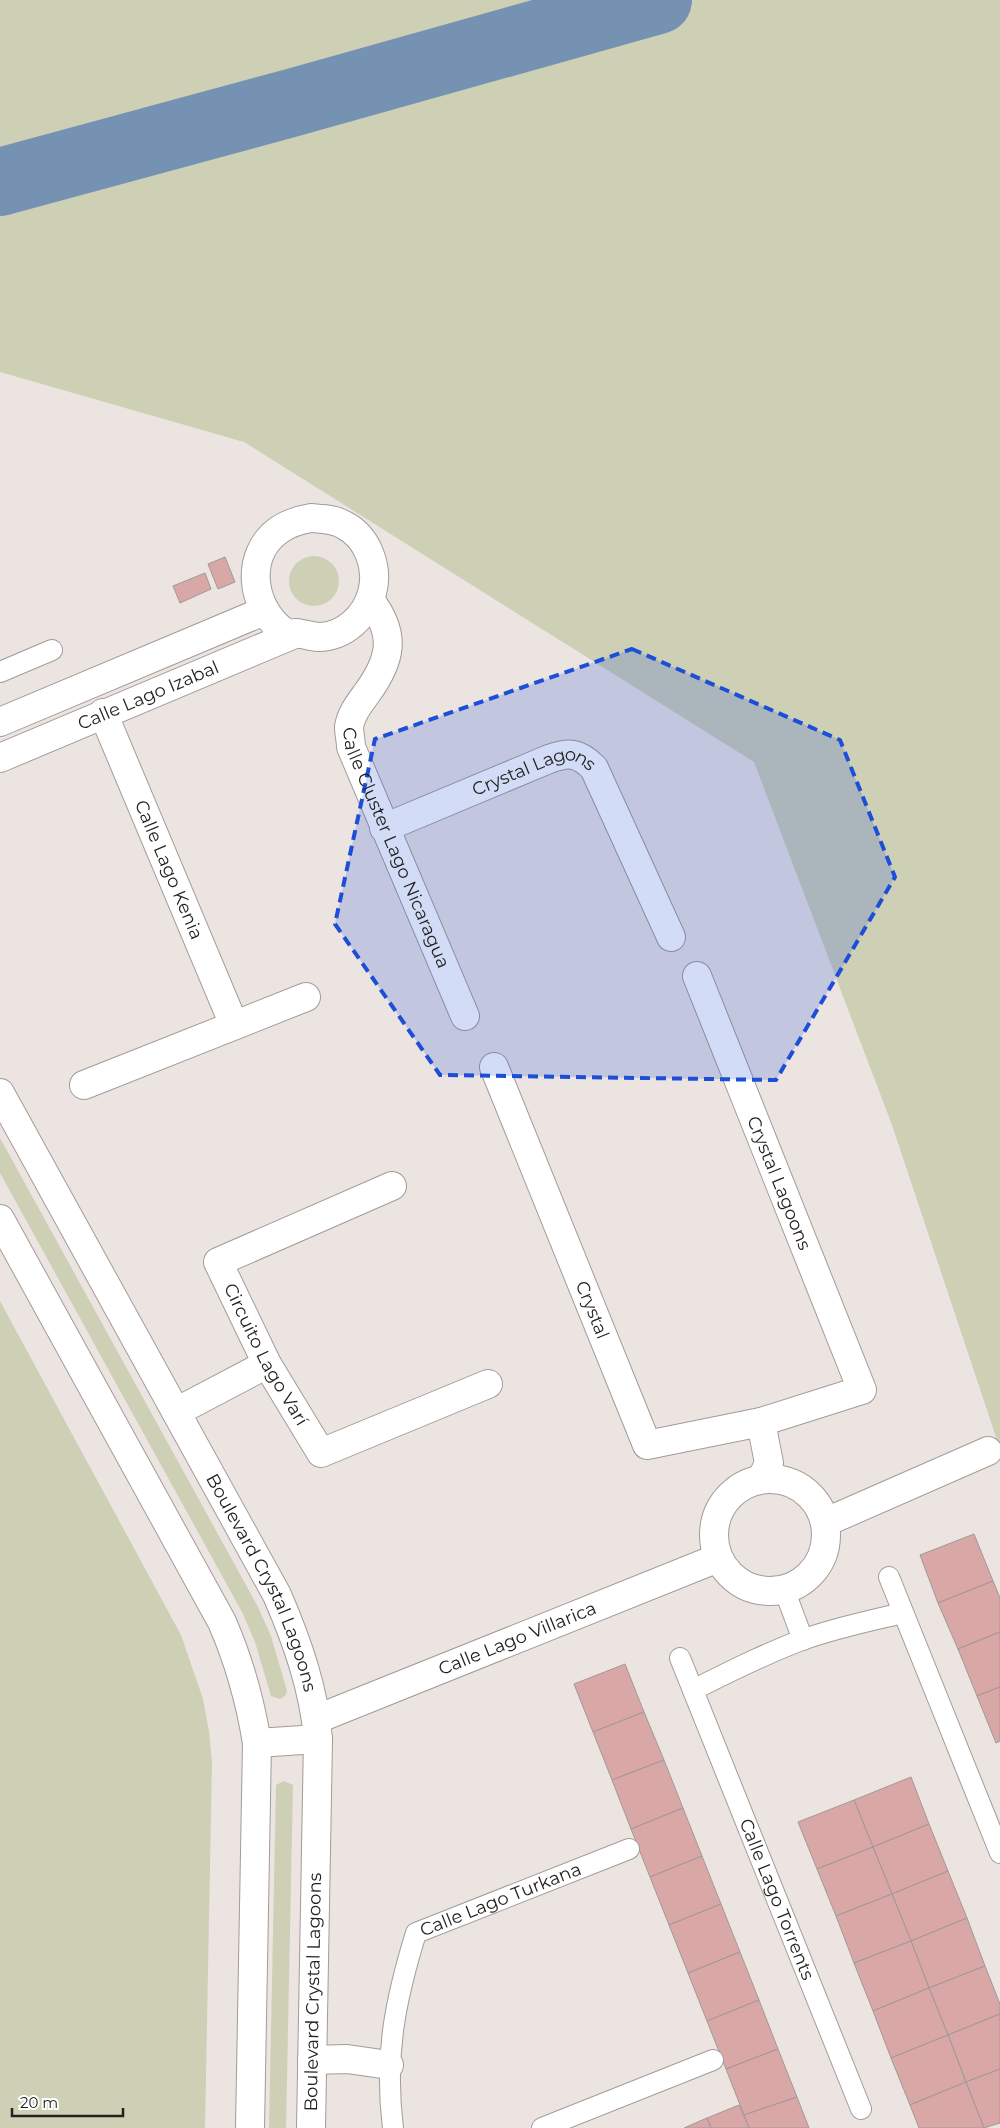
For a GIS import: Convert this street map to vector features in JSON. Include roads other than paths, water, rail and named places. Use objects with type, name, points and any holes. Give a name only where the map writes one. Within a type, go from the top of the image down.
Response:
[{"type":"street","points":[[311,518],[328,519],[344,525],[358,535],[368,550],[374,565],[375,583],[370,600],[362,614],[351,625],[336,633],[320,637],[285,632],[264,611],[257,592],[255,575],[258,557],[266,542],[278,530],[294,521],[311,518]]},
{"type":"street","name":"Calle Cluster Lago Nicaragua","points":[[370,600],[379,611],[385,624],[388,638],[387,656],[381,674],[355,709],[349,727],[351,746],[465,1016]]},
{"type":"street","name":"Calle Lago Izabal","points":[[0,722],[264,611]]},
{"type":"street","name":"Calle Lago Izabal","points":[[0,758],[102,713],[297,633]]},
{"type":"street","name":"Calle Lago Kenia","points":[[102,713],[234,1026]]},
{"type":"street","name":"Crystal Lagons","points":[[384,828],[549,759],[573,754],[585,759],[594,768],[671,937]]},
{"type":"street","name":"Crystal Lagoons","points":[[697,976],[862,1390]]},
{"type":"street","points":[[84,1085],[306,997]]},
{"type":"street","name":"Crystal","points":[[494,1067],[647,1445],[761,1422],[862,1390]]},
{"type":"street","name":"Boulevard Crystal Lagoons","points":[[0,1093],[277,1595],[303,1664],[317,1729],[311,2128]]},
{"type":"street","name":"Circuito Lago Varí","points":[[392,1186],[218,1262],[267,1364],[321,1453],[488,1384]]},
{"type":"street","points":[[0,1219],[222,1622],[235,1650],[244,1681],[257,1743],[250,2128]]},
{"type":"street","points":[[176,1412],[267,1364]]},
{"type":"street","points":[[761,1422],[769,1463],[762,1478]]},
{"type":"street","points":[[826,1522],[988,1451]]},
{"type":"street","points":[[762,1478],[779,1478],[795,1484],[809,1493],[820,1506],[826,1522],[827,1539],[823,1556],[814,1572],[800,1583],[784,1590],[765,1591],[746,1586],[730,1574],[718,1558],[713,1539],[716,1517],[726,1499],[742,1485],[762,1478]]},
{"type":"street","name":"Calle Lago Villarica","points":[[257,1743],[317,1729],[718,1558]]},
{"type":"street","points":[[312,2060],[347,2059],[389,2065]]},
{"type":"lane","points":[[0,672],[52,650]]},
{"type":"lane","points":[[889,1577],[1000,1853]]},
{"type":"lane","points":[[784,1590],[802,1640]]},
{"type":"lane","points":[[693,1690],[747,1662],[802,1640],[903,1613]]},
{"type":"lane","name":"Calle Lago Torrents","points":[[680,1658],[861,2109]]},
{"type":"lane","name":"Calle Lago Turkana","points":[[393,2128],[389,2100],[389,2065],[393,2021],[416,1933],[629,1849]]},
{"type":"lane","points":[[542,2128],[713,2060]]},
{"type":"waterway","points":[[0,182],[658,0]]}]
